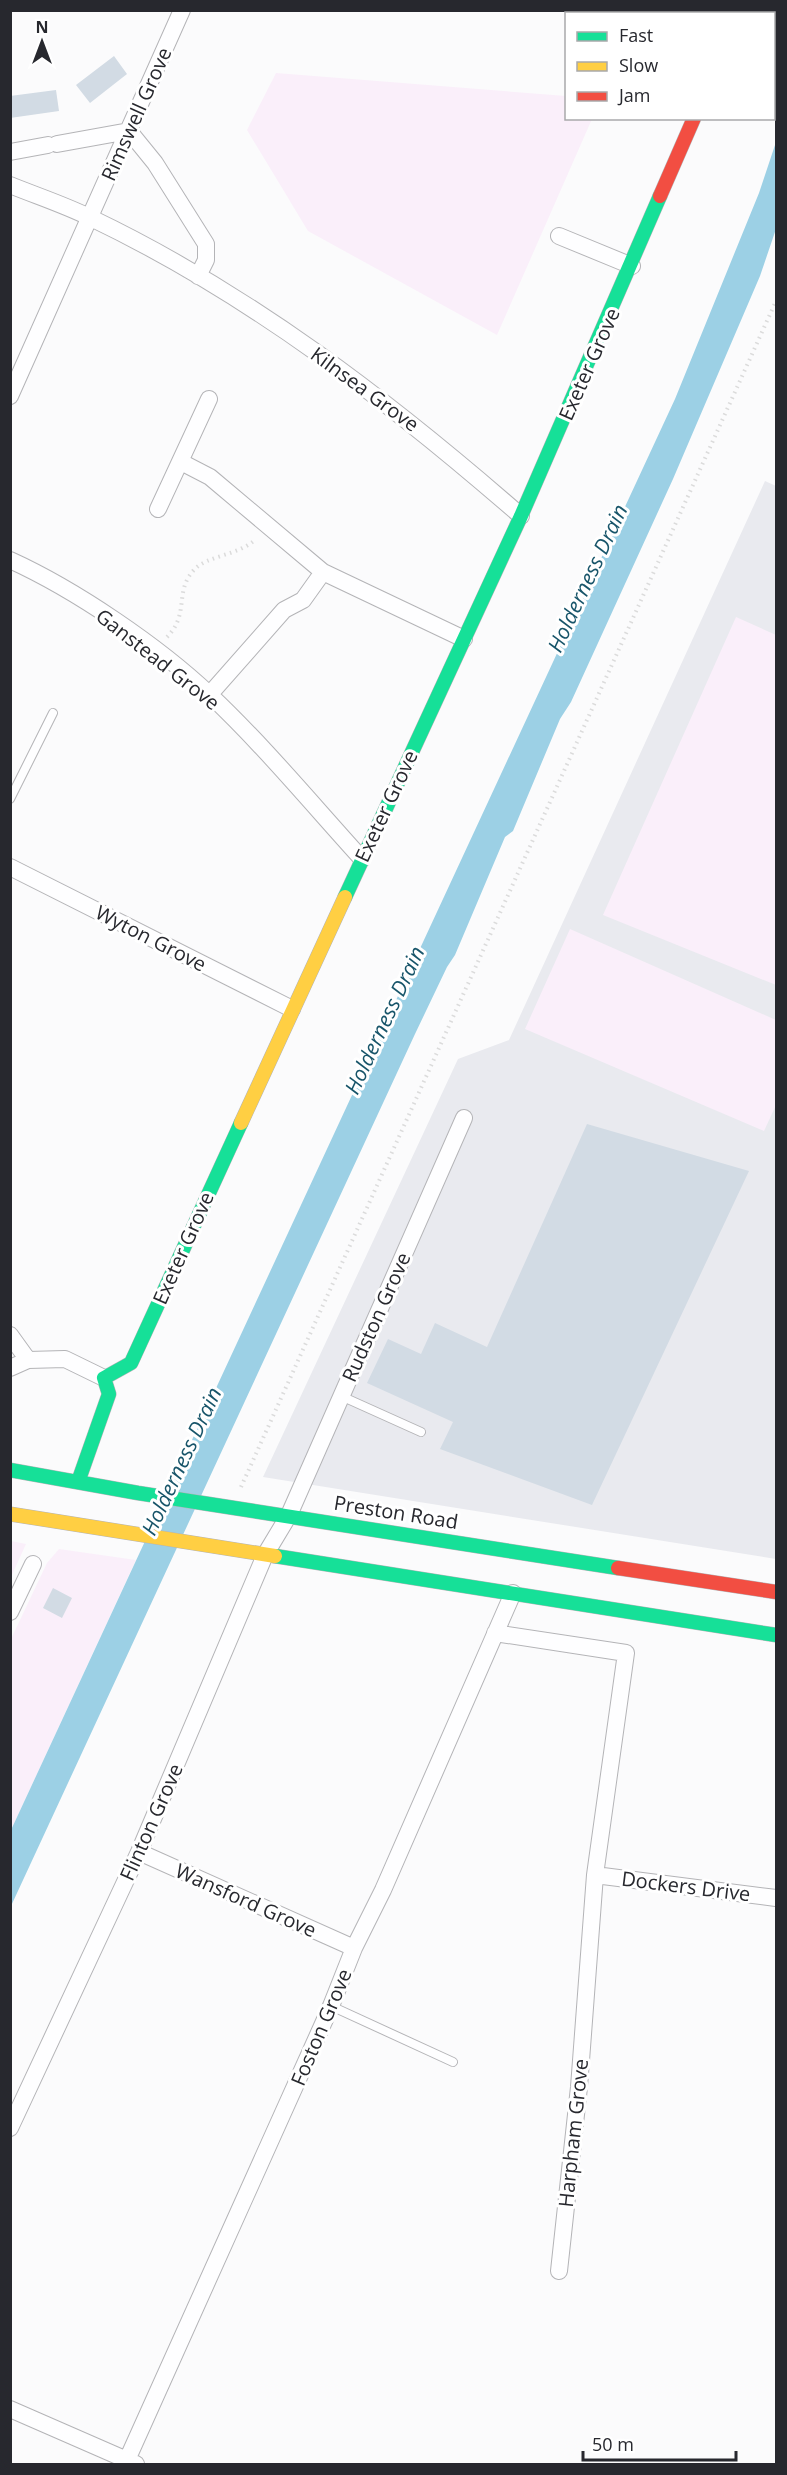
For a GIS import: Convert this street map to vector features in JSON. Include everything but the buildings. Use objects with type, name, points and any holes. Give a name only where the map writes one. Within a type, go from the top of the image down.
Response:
[{"type":"street","name":"Rimswell Grove","points":[[10,396],[182,10]]},
{"type":"street","name":"Exeter Grove","points":[[104,1378],[131,1363],[292,1009],[521,516],[632,266],[693,120]]},
{"type":"street","points":[[10,152],[129,131],[155,163],[206,244],[206,260],[198,276]]},
{"type":"street","name":"Kilnsea Grove","points":[[10,185],[91,218],[198,276],[280,327],[364,385],[433,439],[521,516]]},
{"type":"street","points":[[559,236],[632,266]]},
{"type":"street","points":[[158,509],[209,399]]},
{"type":"street","points":[[181,462],[210,477],[323,572],[464,639]]},
{"type":"street","name":"Ganstead Grove","points":[[10,560],[46,576],[154,651],[210,694],[362,859]]},
{"type":"street","points":[[210,694],[284,610],[303,600],[323,572]]},
{"type":"street","name":"Wyton Grove","points":[[10,867],[292,1009]]},
{"type":"street","name":"Rudston Grove","points":[[289,1515],[464,1118]]},
{"type":"street","points":[[10,1335],[28,1360]]},
{"type":"street","points":[[10,1368],[28,1360],[65,1359],[104,1378],[109,1394],[78,1482]]},
{"type":"street","name":"Preston Road","points":[[10,1470],[138,1493],[777,1592]]},
{"type":"street","points":[[10,1514],[199,1546],[777,1635]]},
{"type":"street","name":"Flinton Grove","points":[[10,2128],[138,1852],[265,1555],[289,1515]]},
{"type":"street","points":[[10,1612],[33,1564]]},
{"type":"street","name":"Foston Grove","points":[[132,2462],[331,2006],[354,1948],[383,1890],[513,1593]]},
{"type":"street","name":"Harpham Grove","points":[[495,1634],[626,1653],[595,1875],[587,1995],[559,2271]]},
{"type":"street","name":"Wansford Grove","points":[[138,1852],[354,1948]]},
{"type":"street","name":"Dockers Drive","points":[[595,1875],[777,1898]]},
{"type":"street","points":[[10,2409],[132,2462]]},
{"type":"lane","points":[[10,799],[53,713]]},
{"type":"lane","points":[[341,1396],[421,1432]]},
{"type":"lane","points":[[331,2006],[453,2062]]},
{"type":"path","points":[[237,1508],[242,1480],[777,301]]},
{"type":"path","points":[[154,651],[177,627],[182,594],[194,569],[244,549],[260,536],[266,525]]},
{"type":"shaded area","points":[[276,73],[565,96],[565,120],[592,120],[497,335],[308,231],[247,130]]},
{"type":"shaded area","points":[[765,481],[776,486],[776,1559],[263,1477],[458,1059],[509,1040]]},
{"type":"shaded area","points":[[736,617],[776,635],[776,985],[603,915]]},
{"type":"shaded area","points":[[570,929],[776,1020],[776,1105],[764,1131],[525,1029]]},
{"type":"shaded area","points":[[10,1541],[26,1544],[11,1577]]},
{"type":"shaded area","points":[[59,1549],[136,1560],[11,1830],[11,1639],[47,1563]]},
{"type":"water","points":[[776,142],[776,229],[760,276],[673,479],[571,702],[560,719],[513,831],[505,837],[455,955],[415,1034],[11,1906],[11,1830],[675,399],[759,193]]},
{"type":"traffic: fast","points":[[345,897],[521,516],[660,196]]},
{"type":"traffic: fast","points":[[78,1482],[109,1394],[104,1378],[131,1363],[241,1123]]},
{"type":"traffic: fast","points":[[10,1470],[138,1493],[618,1568]]},
{"type":"traffic: fast","points":[[275,1556],[776,1635]]},
{"type":"traffic: slow","points":[[241,1123],[345,897]]},
{"type":"traffic: slow","points":[[10,1514],[275,1556]]},
{"type":"traffic: jam","points":[[660,196],[693,120]]},
{"type":"traffic: jam","points":[[618,1568],[776,1592]]},
{"type":"water label","name":"Holderness Drain","points":[[587,578]]},
{"type":"water label","name":"Holderness Drain","points":[[384,1020]]},
{"type":"water label","name":"Holderness Drain","points":[[181,1461]]}]
